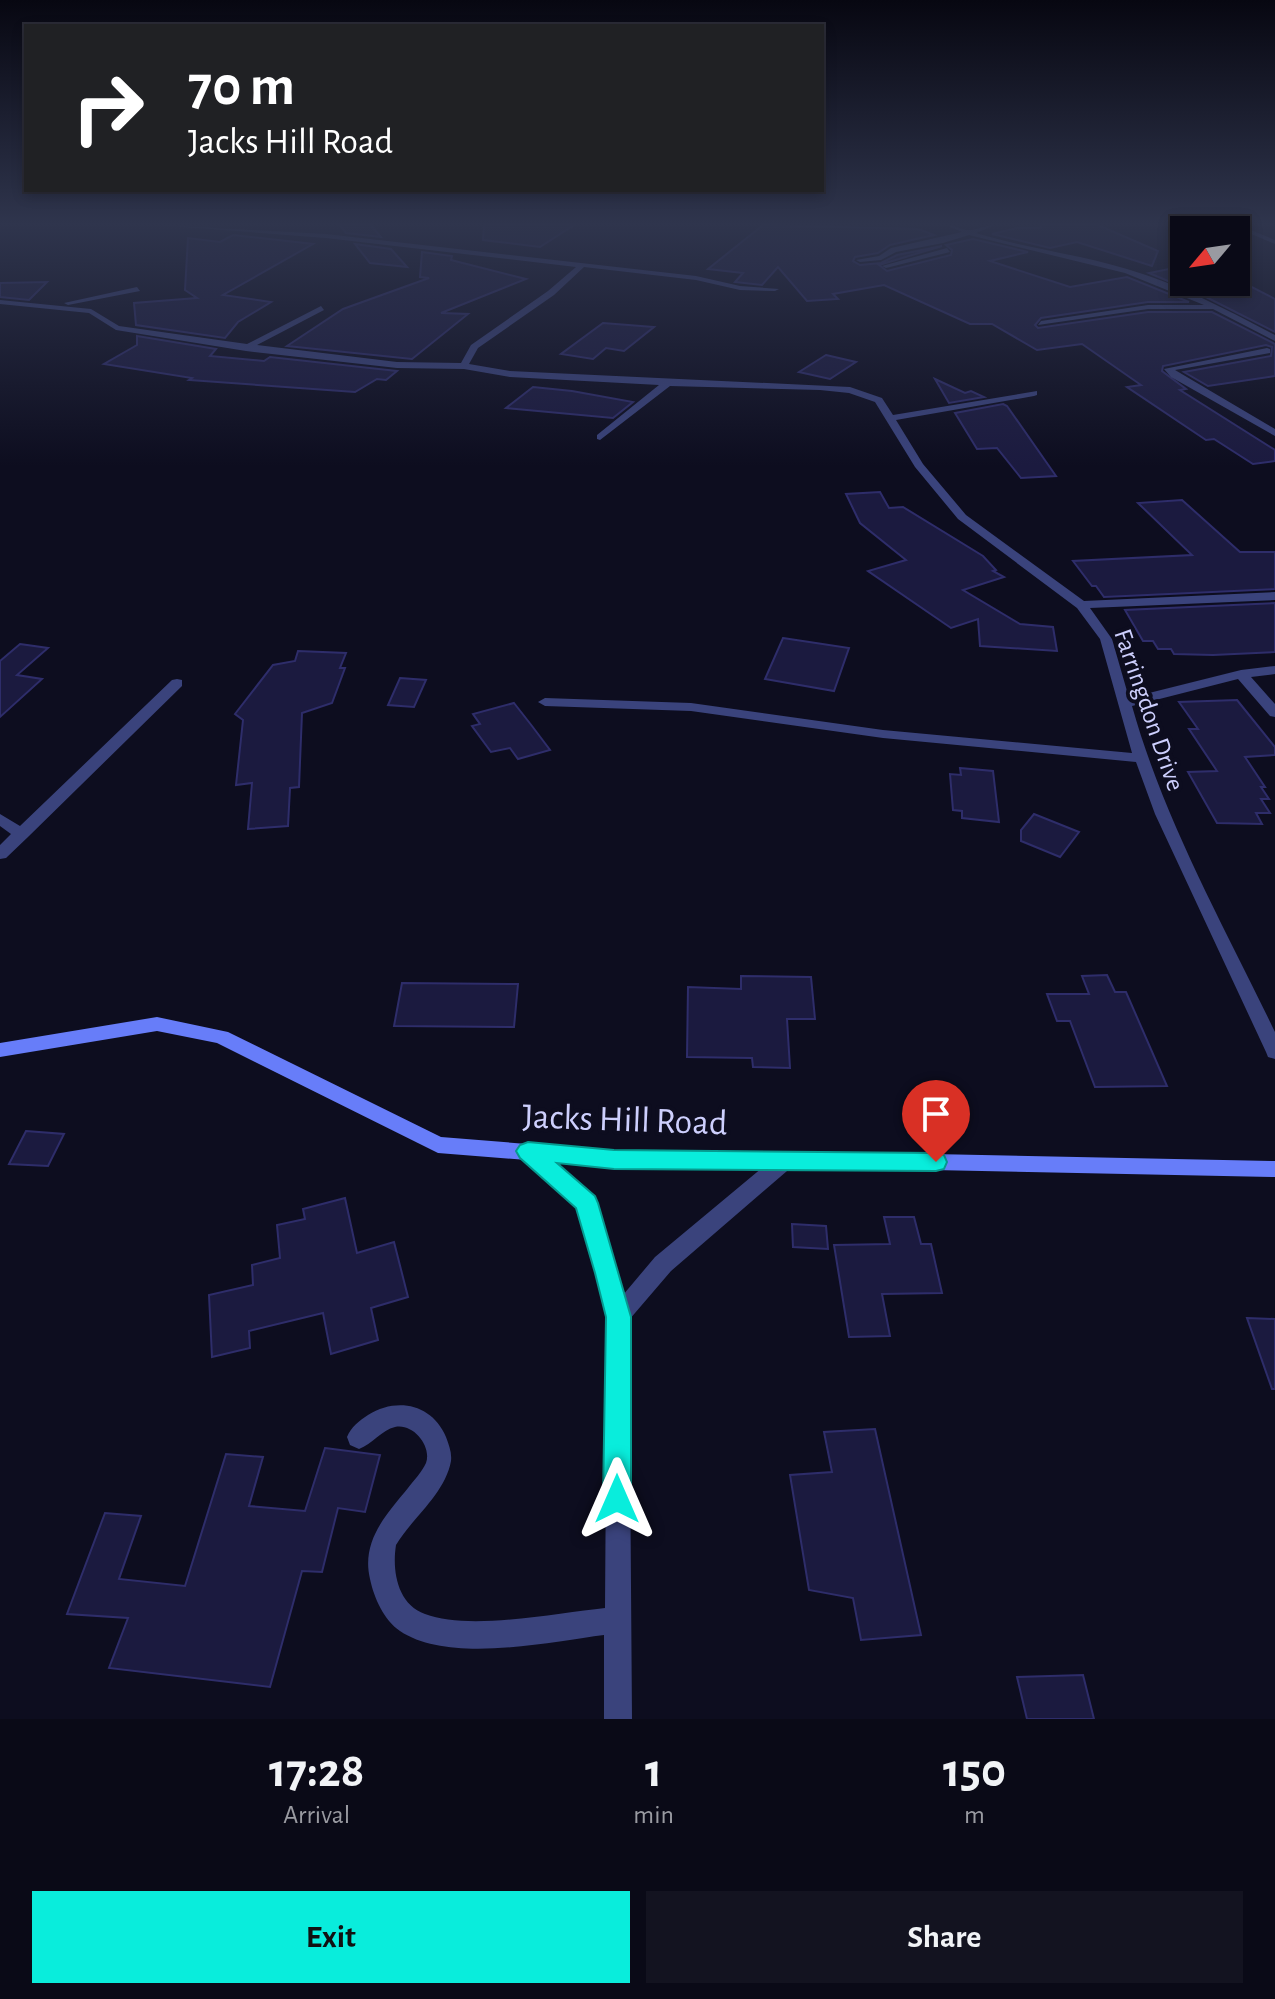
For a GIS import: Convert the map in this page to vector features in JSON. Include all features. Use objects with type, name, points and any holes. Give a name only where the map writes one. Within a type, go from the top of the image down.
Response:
[{"type":"street","name":"Farringdon Drive","points":[[32,305],[91,311],[116,328],[143,334],[397,365],[464,366],[510,374],[668,383],[788,385],[850,390],[879,400],[919,465],[962,517],[1081,605],[1106,639],[1141,758],[1163,814],[1275,1052]]},
{"type":"street","points":[[49,307],[58,305]]},
{"type":"street","points":[[464,366],[474,347],[534,305]]},
{"type":"street","points":[[1214,305],[1275,338]]},
{"type":"street","points":[[1041,323],[1148,307],[1218,307]]},
{"type":"street","points":[[246,348],[321,308]]},
{"type":"street","points":[[1267,351],[1173,366],[1168,371],[1275,433]]},
{"type":"street","points":[[600,437],[668,383]]},
{"type":"street","points":[[892,418],[1034,393]]},
{"type":"street","points":[[1081,605],[1275,596]]},
{"type":"street","points":[[1126,703],[1241,674],[1275,670]]},
{"type":"street","points":[[1241,674],[1275,713]]},
{"type":"street","points":[[0,854],[177,683]]},
{"type":"street","points":[[545,702],[691,707],[883,734],[1141,758]]},
{"type":"street","points":[[0,819],[22,834]]},
{"type":"street","name":"Jacks Hill Road","points":[[0,1050],[157,1024],[221,1037],[438,1145],[614,1159],[787,1159],[1275,1169]]},
{"type":"street","points":[[528,1151],[586,1203],[618,1317],[618,1719]]},
{"type":"street","points":[[618,1317],[663,1264],[787,1159]]},
{"type":"street","points":[[359,1437],[377,1422],[403,1415],[425,1425],[438,1447],[439,1461],[432,1476],[383,1543],[381,1570],[386,1593],[419,1627],[459,1634],[616,1620]]},
{"type":"building","points":[[134,305],[266,305],[238,322],[225,338],[136,325]]},
{"type":"building","points":[[353,305],[460,305],[441,313],[468,314],[412,359],[287,346]]},
{"type":"building","points":[[929,305],[1126,305],[1041,318],[1035,325],[1038,328],[1148,312],[1212,312],[1275,344],[1275,376],[1208,386],[1184,372],[1271,356],[1272,347],[1266,345],[1163,366],[1162,371],[1186,389],[1180,390],[1275,450],[1275,461],[1253,464],[1214,439],[1206,440],[1127,387],[1141,385],[1082,344],[1037,350],[992,324],[970,324]]},
{"type":"building","points":[[1222,305],[1275,305],[1275,332]]},
{"type":"building","points":[[603,323],[654,327],[624,351],[606,348],[593,359],[561,354]]},
{"type":"building","points":[[137,336],[216,349],[210,356],[264,361],[270,357],[397,371],[386,380],[377,379],[355,392],[189,380],[192,378],[104,364],[137,345]]},
{"type":"building","points":[[826,355],[856,362],[830,379],[799,372]]},
{"type":"building","points":[[935,379],[965,393],[971,391],[984,397],[949,403]]},
{"type":"building","points":[[533,387],[633,402],[613,418],[506,408]]},
{"type":"building","points":[[1003,404],[1056,476],[1021,478],[997,448],[977,449],[955,413]]},
{"type":"building","points":[[880,492],[889,508],[903,507],[983,556],[996,570],[993,571],[1004,577],[963,590],[1020,624],[1053,627],[1057,651],[980,646],[978,619],[951,628],[868,571],[906,560],[860,523],[846,494]]},
{"type":"building","points":[[1182,500],[1240,552],[1275,552],[1275,589],[1104,597],[1073,561],[1192,555],[1138,503]]},
{"type":"building","points":[[1275,603],[1275,652],[1213,655],[1174,654],[1171,649],[1158,649],[1153,641],[1143,641],[1125,610]]},
{"type":"building","points":[[783,638],[849,648],[834,691],[765,679]]},
{"type":"building","points":[[20,644],[48,648],[17,675],[42,679],[0,717],[0,661]]},
{"type":"building","points":[[298,651],[346,653],[340,668],[345,668],[332,703],[302,713],[299,787],[290,788],[288,826],[248,829],[252,783],[236,785],[243,720],[235,714],[273,665],[295,661]]},
{"type":"building","points":[[400,678],[426,680],[414,707],[388,705]]},
{"type":"building","points":[[1237,700],[1275,747],[1275,755],[1245,757],[1265,787],[1261,787],[1269,799],[1261,799],[1270,813],[1256,813],[1262,824],[1217,823],[1188,772],[1217,771],[1189,729],[1198,729],[1179,702]]},
{"type":"building","points":[[514,703],[550,750],[518,759],[510,748],[491,752],[472,726],[480,724],[473,714]]},
{"type":"building","points":[[960,768],[993,771],[999,822],[962,818],[962,811],[953,810],[950,774],[961,775]]},
{"type":"building","points":[[1034,814],[1079,832],[1060,857],[1021,841],[1021,830]]},
{"type":"building","points":[[1107,975],[1115,992],[1126,992],[1167,1086],[1095,1087],[1070,1021],[1057,1021],[1047,994],[1089,994],[1082,976]]},
{"type":"building","points":[[741,976],[811,977],[815,1019],[787,1019],[790,1068],[753,1067],[752,1058],[687,1057],[688,987],[741,989]]},
{"type":"building","points":[[402,983],[518,984],[514,1027],[394,1026]]},
{"type":"building","points":[[26,1131],[64,1134],[48,1166],[9,1164]]},
{"type":"building","points":[[345,1198],[357,1253],[394,1242],[408,1297],[371,1308],[378,1340],[331,1354],[323,1313],[249,1331],[250,1348],[212,1357],[209,1295],[253,1285],[252,1265],[280,1258],[277,1225],[305,1219],[303,1209]]},
{"type":"building","points":[[884,1217],[914,1217],[921,1244],[931,1244],[942,1293],[882,1294],[890,1336],[849,1337],[834,1245],[890,1244]]},
{"type":"building","points":[[792,1224],[826,1226],[828,1249],[793,1247]]},
{"type":"building","points":[[1247,1318],[1275,1319],[1275,1389],[1272,1389]]},
{"type":"building","points":[[875,1429],[921,1635],[861,1640],[853,1598],[809,1590],[790,1475],[832,1472],[824,1432]]},
{"type":"building","points":[[325,1448],[380,1455],[365,1512],[338,1508],[322,1572],[302,1571],[270,1687],[109,1668],[128,1618],[67,1614],[105,1513],[141,1516],[119,1579],[185,1586],[226,1454],[263,1457],[249,1506],[305,1511]]},
{"type":"building","points":[[1083,1675],[1094,1719],[1027,1719],[1017,1677]]},
{"type":"route","points":[[617,1499],[618,1317],[608,1273],[586,1203],[528,1151],[614,1159],[936,1162]]}]
